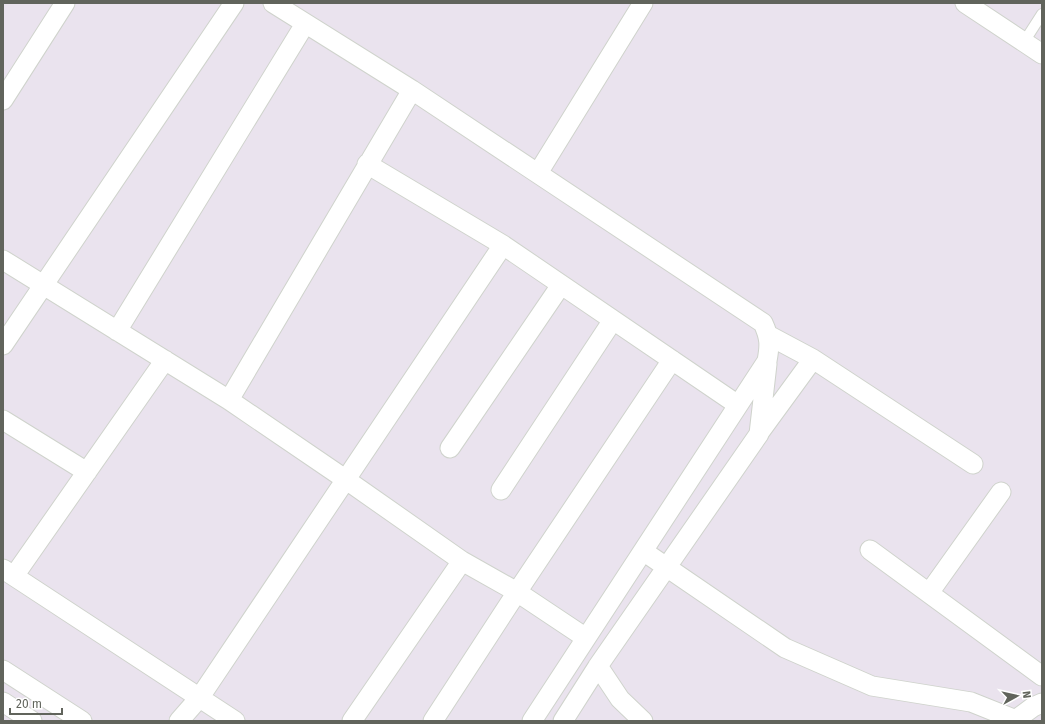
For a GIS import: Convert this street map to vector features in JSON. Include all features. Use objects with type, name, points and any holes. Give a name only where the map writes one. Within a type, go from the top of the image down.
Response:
[{"type":"street","points":[[3,100],[65,3]]},
{"type":"street","points":[[3,345],[234,3]]},
{"type":"street","points":[[273,3],[412,90],[763,323],[768,335],[770,347],[767,361],[759,434]]},
{"type":"street","points":[[538,173],[643,3]]},
{"type":"street","points":[[965,3],[1042,54]]},
{"type":"street","points":[[117,331],[305,24]]},
{"type":"street","points":[[229,400],[412,90]]},
{"type":"street","points":[[368,164],[503,245],[738,405]]},
{"type":"street","points":[[179,721],[200,697],[503,245]]},
{"type":"street","points":[[3,260],[229,400],[462,561],[517,592],[586,638]]},
{"type":"street","points":[[450,448],[561,285]]},
{"type":"street","points":[[501,490],[613,320]]},
{"type":"street","points":[[768,335],[813,359],[973,464]]},
{"type":"street","points":[[563,721],[598,666],[759,434],[813,359]]},
{"type":"street","points":[[165,360],[87,472],[9,572],[235,721]]},
{"type":"street","points":[[433,721],[672,360]]},
{"type":"street","points":[[532,721],[767,361]]},
{"type":"street","points":[[3,420],[87,472]]},
{"type":"street","points":[[929,593],[1001,492]]},
{"type":"street","points":[[870,550],[1042,676]]},
{"type":"street","points":[[643,551],[784,648],[872,686],[971,702],[1015,720],[1033,707],[1042,703]]},
{"type":"street","points":[[352,721],[462,561]]},
{"type":"street","points":[[598,666],[620,699],[643,721]]},
{"type":"street","points":[[3,670],[82,721]]},
{"type":"street","points":[[3,702],[32,721]]},
{"type":"lane","points":[[1024,42],[1042,14]]}]
